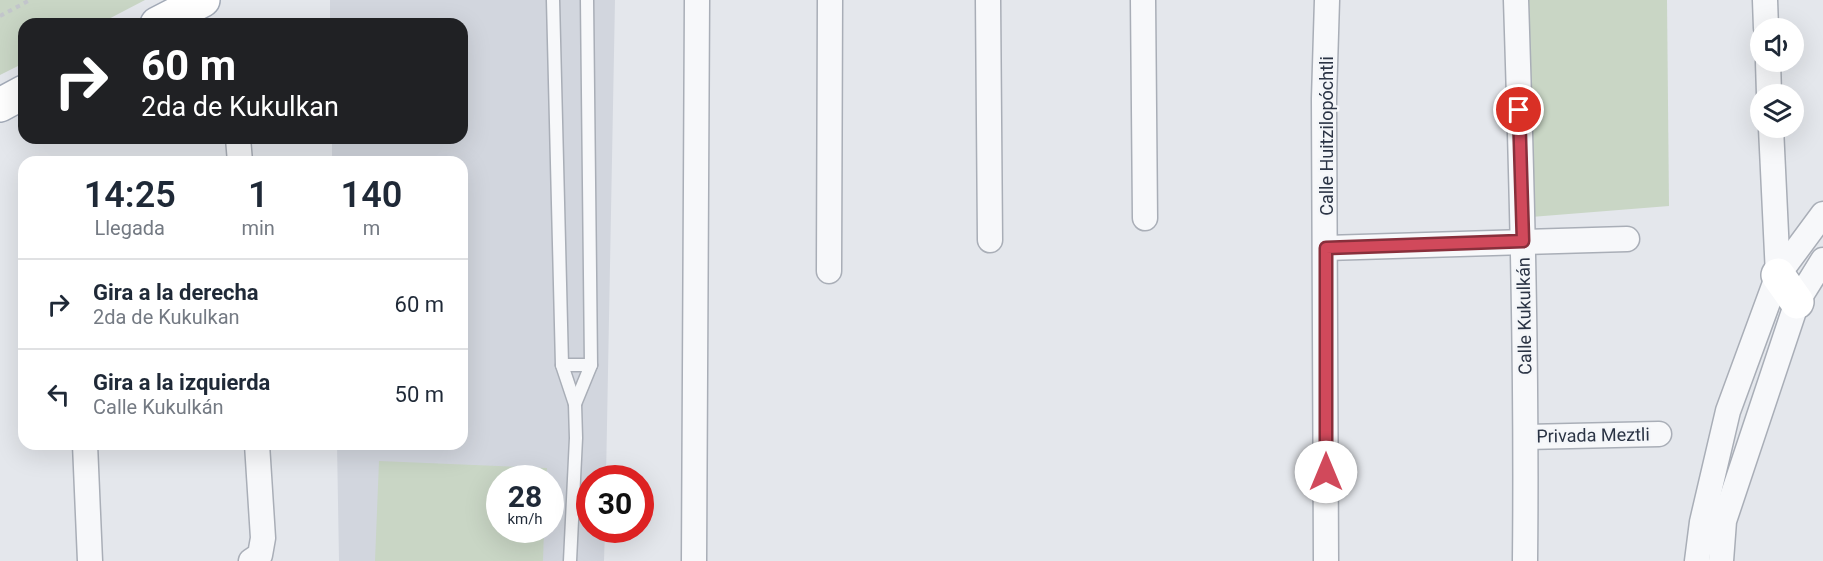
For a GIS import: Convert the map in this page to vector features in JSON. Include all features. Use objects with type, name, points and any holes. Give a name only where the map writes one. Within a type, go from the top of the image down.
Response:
[{"type":"main road","points":[[169,18],[204,0]]},
{"type":"main road","points":[[0,105],[18,95]]},
{"type":"main road","points":[[1778,274],[1797,302]]},
{"type":"street","points":[[694,561],[697,0]]},
{"type":"street","points":[[829,271],[830,0]]},
{"type":"street","points":[[988,0],[990,240]]},
{"type":"street","points":[[1143,0],[1145,218]]},
{"type":"street","name":"Calle Huitzilopóchtli","points":[[1326,561],[1324,99],[1327,0]]},
{"type":"street","name":"Calle Kukulkán","points":[[1516,0],[1523,241],[1525,561]]},
{"type":"street","points":[[1765,0],[1766,18]]},
{"type":"street","points":[[1771,138],[1778,274]]},
{"type":"street","points":[[1697,561],[1702,522],[1728,411],[1778,274],[1823,214]]},
{"type":"street","points":[[1326,248],[1627,239]]},
{"type":"street","points":[[1721,561],[1724,521],[1797,302],[1823,261]]},
{"type":"street","name":"Privada Meztli","points":[[1526,437],[1659,434]]},
{"type":"street","points":[[85,450],[90,561]]},
{"type":"street","points":[[255,558],[263,538],[257,450]]},
{"type":"lane","points":[[553,0],[562,365],[575,404],[576,438],[570,561]]},
{"type":"lane","points":[[575,404],[591,365],[587,0]]},
{"type":"lane","points":[[562,365],[591,365]]},
{"type":"path","points":[[0,16],[30,0]]},
{"type":"shaded area","points":[[330,0],[615,0],[606,465],[576,465],[576,543],[605,543],[604,561],[339,561],[337,450],[468,450],[468,156],[332,156],[332,144],[468,144],[468,18],[330,18]]},
{"type":"green space","points":[[0,0],[145,0],[110,18],[18,18],[18,66],[0,75]]},
{"type":"green space","points":[[1529,0],[1667,0],[1669,206],[1531,217]]},
{"type":"green space","points":[[379,461],[486,465],[486,543],[544,543],[543,561],[375,561]]},
{"type":"route","points":[[1326,472],[1326,248],[1523,241],[1519,110]]}]
